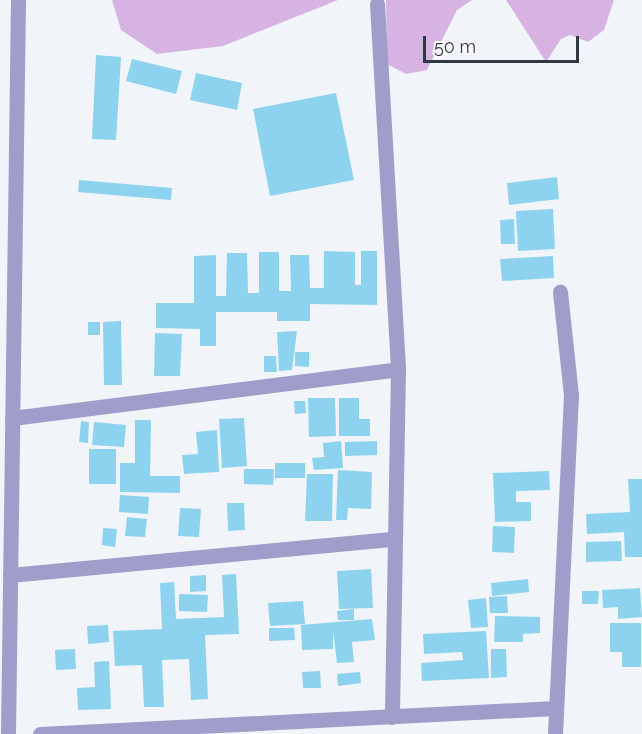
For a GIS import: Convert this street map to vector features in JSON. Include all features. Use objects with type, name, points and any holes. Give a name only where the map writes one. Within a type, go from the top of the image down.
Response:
[{"type":"street","points":[[8,734],[18,0]]},
{"type":"street","points":[[377,4],[398,369],[393,539],[392,717]]},
{"type":"street","points":[[555,734],[571,395],[560,292]]},
{"type":"street","points":[[12,418],[398,369]]},
{"type":"street","points":[[10,575],[393,539]]},
{"type":"street","points":[[40,734],[231,727],[555,708]]},
{"type":"shaded area","points":[[112,0],[338,0],[223,46],[157,54],[121,30]]},
{"type":"shaded area","points":[[386,0],[472,0],[457,10],[427,70],[406,74],[387,64]]},
{"type":"shaded area","points":[[506,0],[614,0],[604,30],[588,42],[570,35],[561,39],[546,62]]},
{"type":"building","points":[[96,55],[121,57],[116,140],[92,139]]},
{"type":"building","points":[[132,59],[182,71],[176,94],[126,81]]},
{"type":"building","points":[[196,73],[242,83],[237,110],[190,100]]},
{"type":"building","points":[[336,93],[354,180],[270,196],[253,109]]},
{"type":"building","points":[[557,177],[559,199],[509,205],[507,183]]},
{"type":"building","points":[[79,180],[172,188],[171,200],[78,192]]},
{"type":"building","points":[[553,209],[555,249],[518,251],[516,211]]},
{"type":"building","points":[[514,219],[515,244],[501,244],[500,220]]},
{"type":"building","points":[[324,251],[355,252],[355,285],[361,285],[361,251],[377,251],[377,305],[310,304],[310,321],[277,321],[277,312],[216,312],[216,346],[200,346],[200,329],[156,328],[156,303],[194,303],[194,256],[216,255],[216,296],[226,296],[227,253],[247,253],[248,293],[259,293],[259,252],[279,252],[279,291],[291,291],[290,255],[309,255],[310,288],[324,288]]},
{"type":"building","points":[[553,256],[554,278],[502,281],[500,259]]},
{"type":"building","points":[[121,321],[122,385],[104,385],[103,322]]},
{"type":"building","points":[[88,322],[100,322],[100,335],[88,335]]},
{"type":"building","points":[[297,331],[292,370],[279,371],[277,332]]},
{"type":"building","points":[[155,333],[182,334],[180,376],[154,376]]},
{"type":"building","points":[[295,352],[309,352],[309,367],[295,366]]},
{"type":"building","points":[[264,356],[276,356],[277,372],[264,372]]},
{"type":"building","points":[[308,398],[335,398],[336,436],[309,437]]},
{"type":"building","points":[[339,398],[359,398],[359,419],[370,419],[370,436],[339,436]]},
{"type":"building","points":[[294,401],[305,401],[306,413],[295,414]]},
{"type":"building","points":[[244,418],[247,466],[222,468],[219,419]]},
{"type":"building","points":[[135,420],[151,420],[150,476],[180,476],[180,493],[120,492],[120,463],[135,463]]},
{"type":"building","points":[[81,421],[89,422],[88,443],[79,442]]},
{"type":"building","points":[[94,422],[126,425],[124,447],[92,445]]},
{"type":"building","points":[[217,430],[219,472],[184,474],[182,455],[198,454],[196,432]]},
{"type":"building","points":[[341,441],[343,468],[314,470],[312,458],[324,457],[323,443]]},
{"type":"building","points":[[377,441],[377,455],[345,456],[345,442]]},
{"type":"building","points":[[89,449],[116,449],[116,484],[89,484]]},
{"type":"building","points":[[275,463],[305,463],[305,478],[275,478]]},
{"type":"building","points":[[244,469],[274,469],[273,485],[244,484]]},
{"type":"building","points":[[338,470],[372,472],[371,509],[348,508],[347,520],[336,520]]},
{"type":"building","points":[[549,471],[550,490],[516,491],[516,502],[531,502],[531,521],[495,522],[493,473]]},
{"type":"building","points":[[307,474],[333,474],[332,521],[305,521]]},
{"type":"building","points":[[628,479],[642,479],[642,557],[625,557],[624,532],[587,534],[586,514],[630,512]]},
{"type":"building","points":[[120,495],[149,497],[148,514],[119,512]]},
{"type":"building","points":[[227,503],[244,503],[245,530],[228,531]]},
{"type":"building","points":[[180,508],[201,509],[199,537],[178,536]]},
{"type":"building","points":[[127,517],[147,519],[145,537],[125,536]]},
{"type":"building","points":[[493,526],[515,527],[514,553],[492,552]]},
{"type":"building","points":[[103,528],[117,529],[115,547],[102,545]]},
{"type":"building","points":[[621,541],[622,561],[586,562],[586,542]]},
{"type":"building","points":[[371,569],[373,608],[339,609],[337,571]]},
{"type":"building","points":[[236,574],[239,634],[205,635],[208,699],[191,700],[189,659],[162,660],[164,707],[144,707],[142,665],[115,666],[113,631],[162,629],[160,583],[174,582],[176,619],[224,617],[222,575]]},
{"type":"building","points":[[206,575],[206,591],[190,592],[190,576]]},
{"type":"building","points":[[528,579],[529,592],[492,596],[491,583]]},
{"type":"building","points":[[640,588],[642,617],[618,619],[618,607],[603,608],[602,590]]},
{"type":"building","points":[[582,591],[599,591],[598,604],[582,604]]},
{"type":"building","points":[[179,594],[208,595],[207,612],[179,611]]},
{"type":"building","points":[[507,596],[508,613],[490,613],[489,597]]},
{"type":"building","points":[[486,598],[488,627],[471,628],[468,600]]},
{"type":"building","points":[[303,601],[305,624],[270,626],[268,603]]},
{"type":"building","points":[[354,609],[354,620],[338,620],[337,611]]},
{"type":"building","points":[[495,616],[540,617],[540,633],[523,634],[523,642],[494,642]]},
{"type":"building","points":[[372,619],[375,640],[352,642],[354,662],[337,663],[333,631],[333,649],[302,650],[301,625]]},
{"type":"building","points":[[610,623],[641,623],[641,667],[622,667],[622,652],[610,652]]},
{"type":"building","points":[[108,625],[109,642],[88,644],[87,626]]},
{"type":"building","points":[[269,628],[294,628],[295,640],[269,641]]},
{"type":"building","points":[[486,631],[489,678],[422,681],[421,663],[463,660],[462,652],[424,654],[423,634]]},
{"type":"building","points":[[75,649],[76,669],[56,670],[55,650]]},
{"type":"building","points":[[491,649],[506,649],[507,677],[491,678]]},
{"type":"building","points":[[109,661],[111,709],[78,710],[77,688],[95,687],[94,662]]},
{"type":"building","points":[[320,671],[321,688],[303,688],[302,672]]},
{"type":"building","points":[[360,672],[361,683],[338,686],[337,674]]}]
